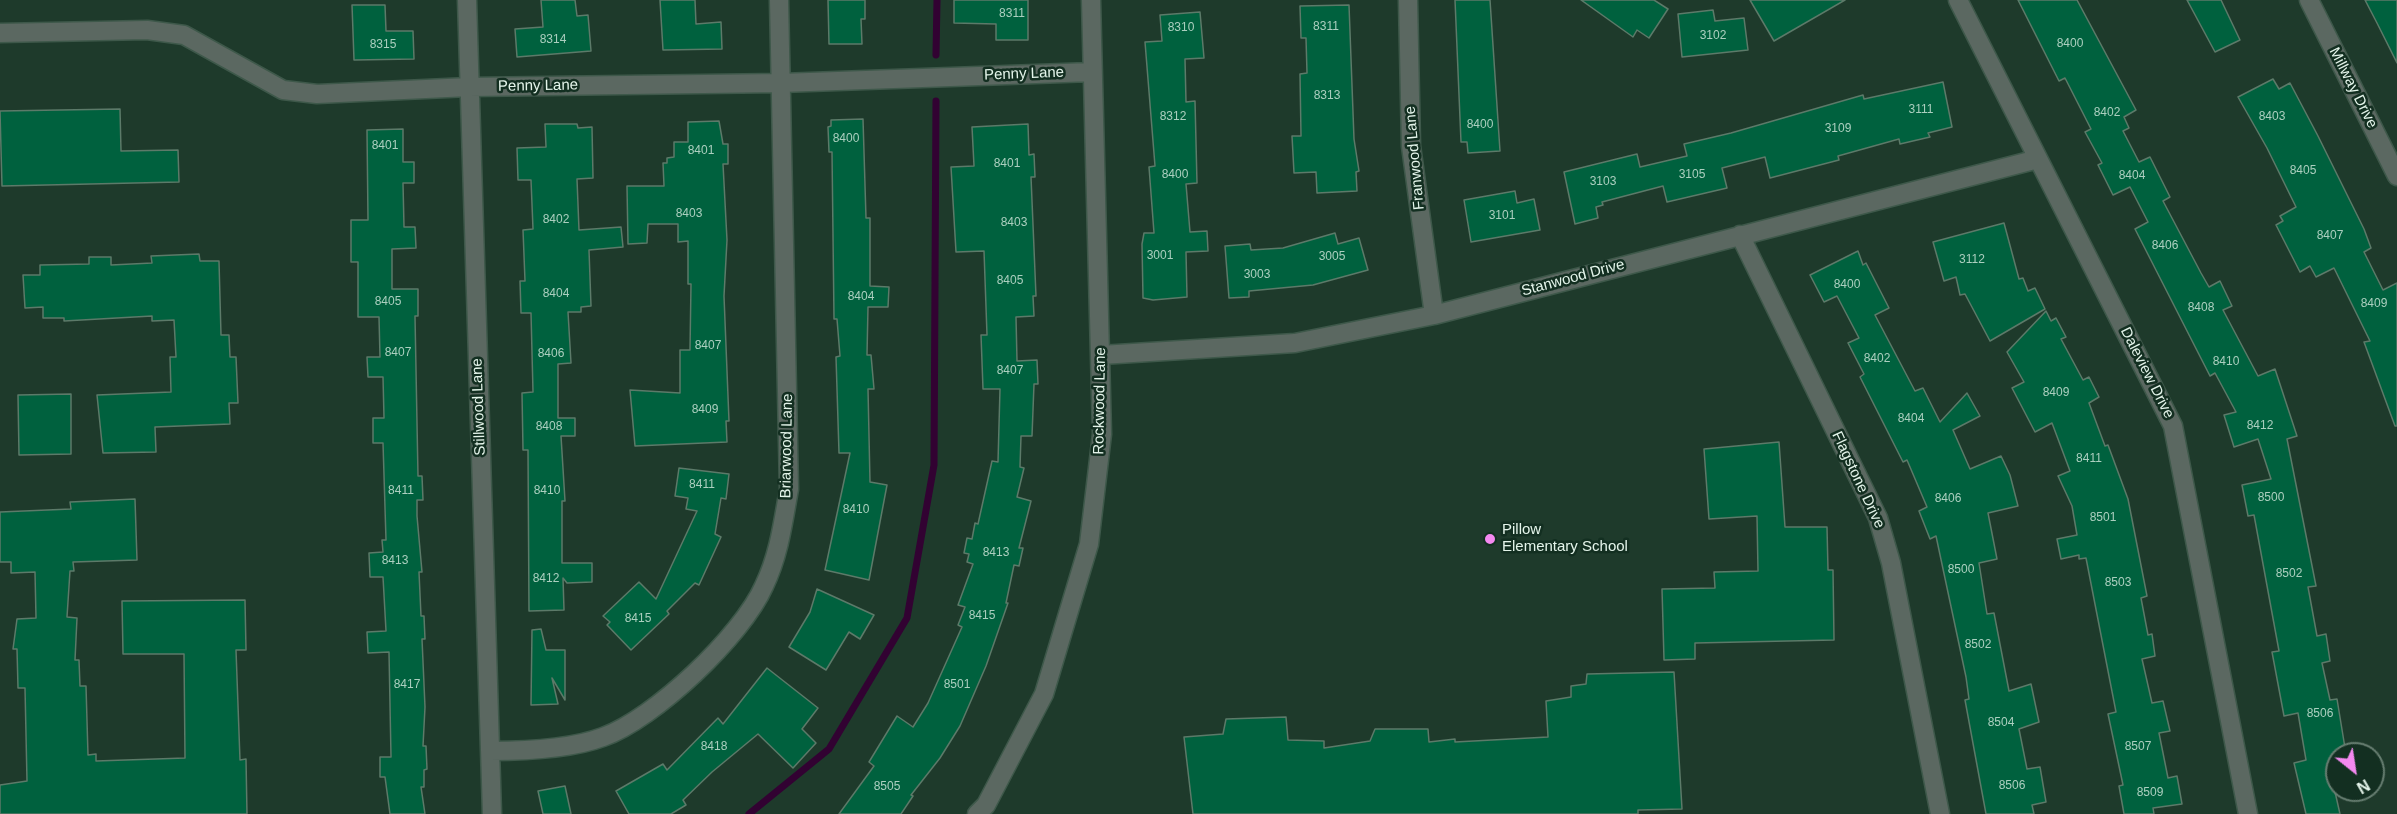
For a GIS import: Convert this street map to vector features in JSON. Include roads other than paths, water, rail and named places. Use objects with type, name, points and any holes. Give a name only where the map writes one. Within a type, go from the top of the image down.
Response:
[{"type":"street","name":"Stillwood Lane","points":[[467,0],[492,814]]},
{"type":"street","name":"Briarwood Lane","points":[[490,751],[550,748],[604,737],[648,712],[696,673],[740,625],[764,588],[779,549],[789,489],[779,0]]},
{"type":"street","name":"Rockwood Lane","points":[[987,811],[1044,694],[1089,544],[1102,434],[1091,0]]},
{"type":"street","name":"Franwood Lane","points":[[1408,0],[1411,146],[1434,315]]},
{"type":"street","name":"Daleview Drive","points":[[1958,0],[2173,426],[2248,814]]},
{"type":"street","name":"Millway Drive","points":[[2309,0],[2397,176]]},
{"type":"street","name":"Penny Lane","points":[[0,33],[147,30],[184,35],[283,90],[317,94],[469,87],[781,83],[1092,72]]},
{"type":"street","name":"Stanwood Drive","points":[[1101,355],[1295,343],[1434,315],[1740,234],[2038,159]]},
{"type":"street","name":"Flagstone Drive","points":[[1740,234],[1878,518],[1891,563],[1940,814]]},
{"type":"waterway","points":[[936,55],[937,0]]},
{"type":"waterway","points":[[749,814],[829,749],[907,618],[934,465],[936,101]]},
{"type":"place","name":"Pillow Elementary School","points":[[1490,539]]}]
